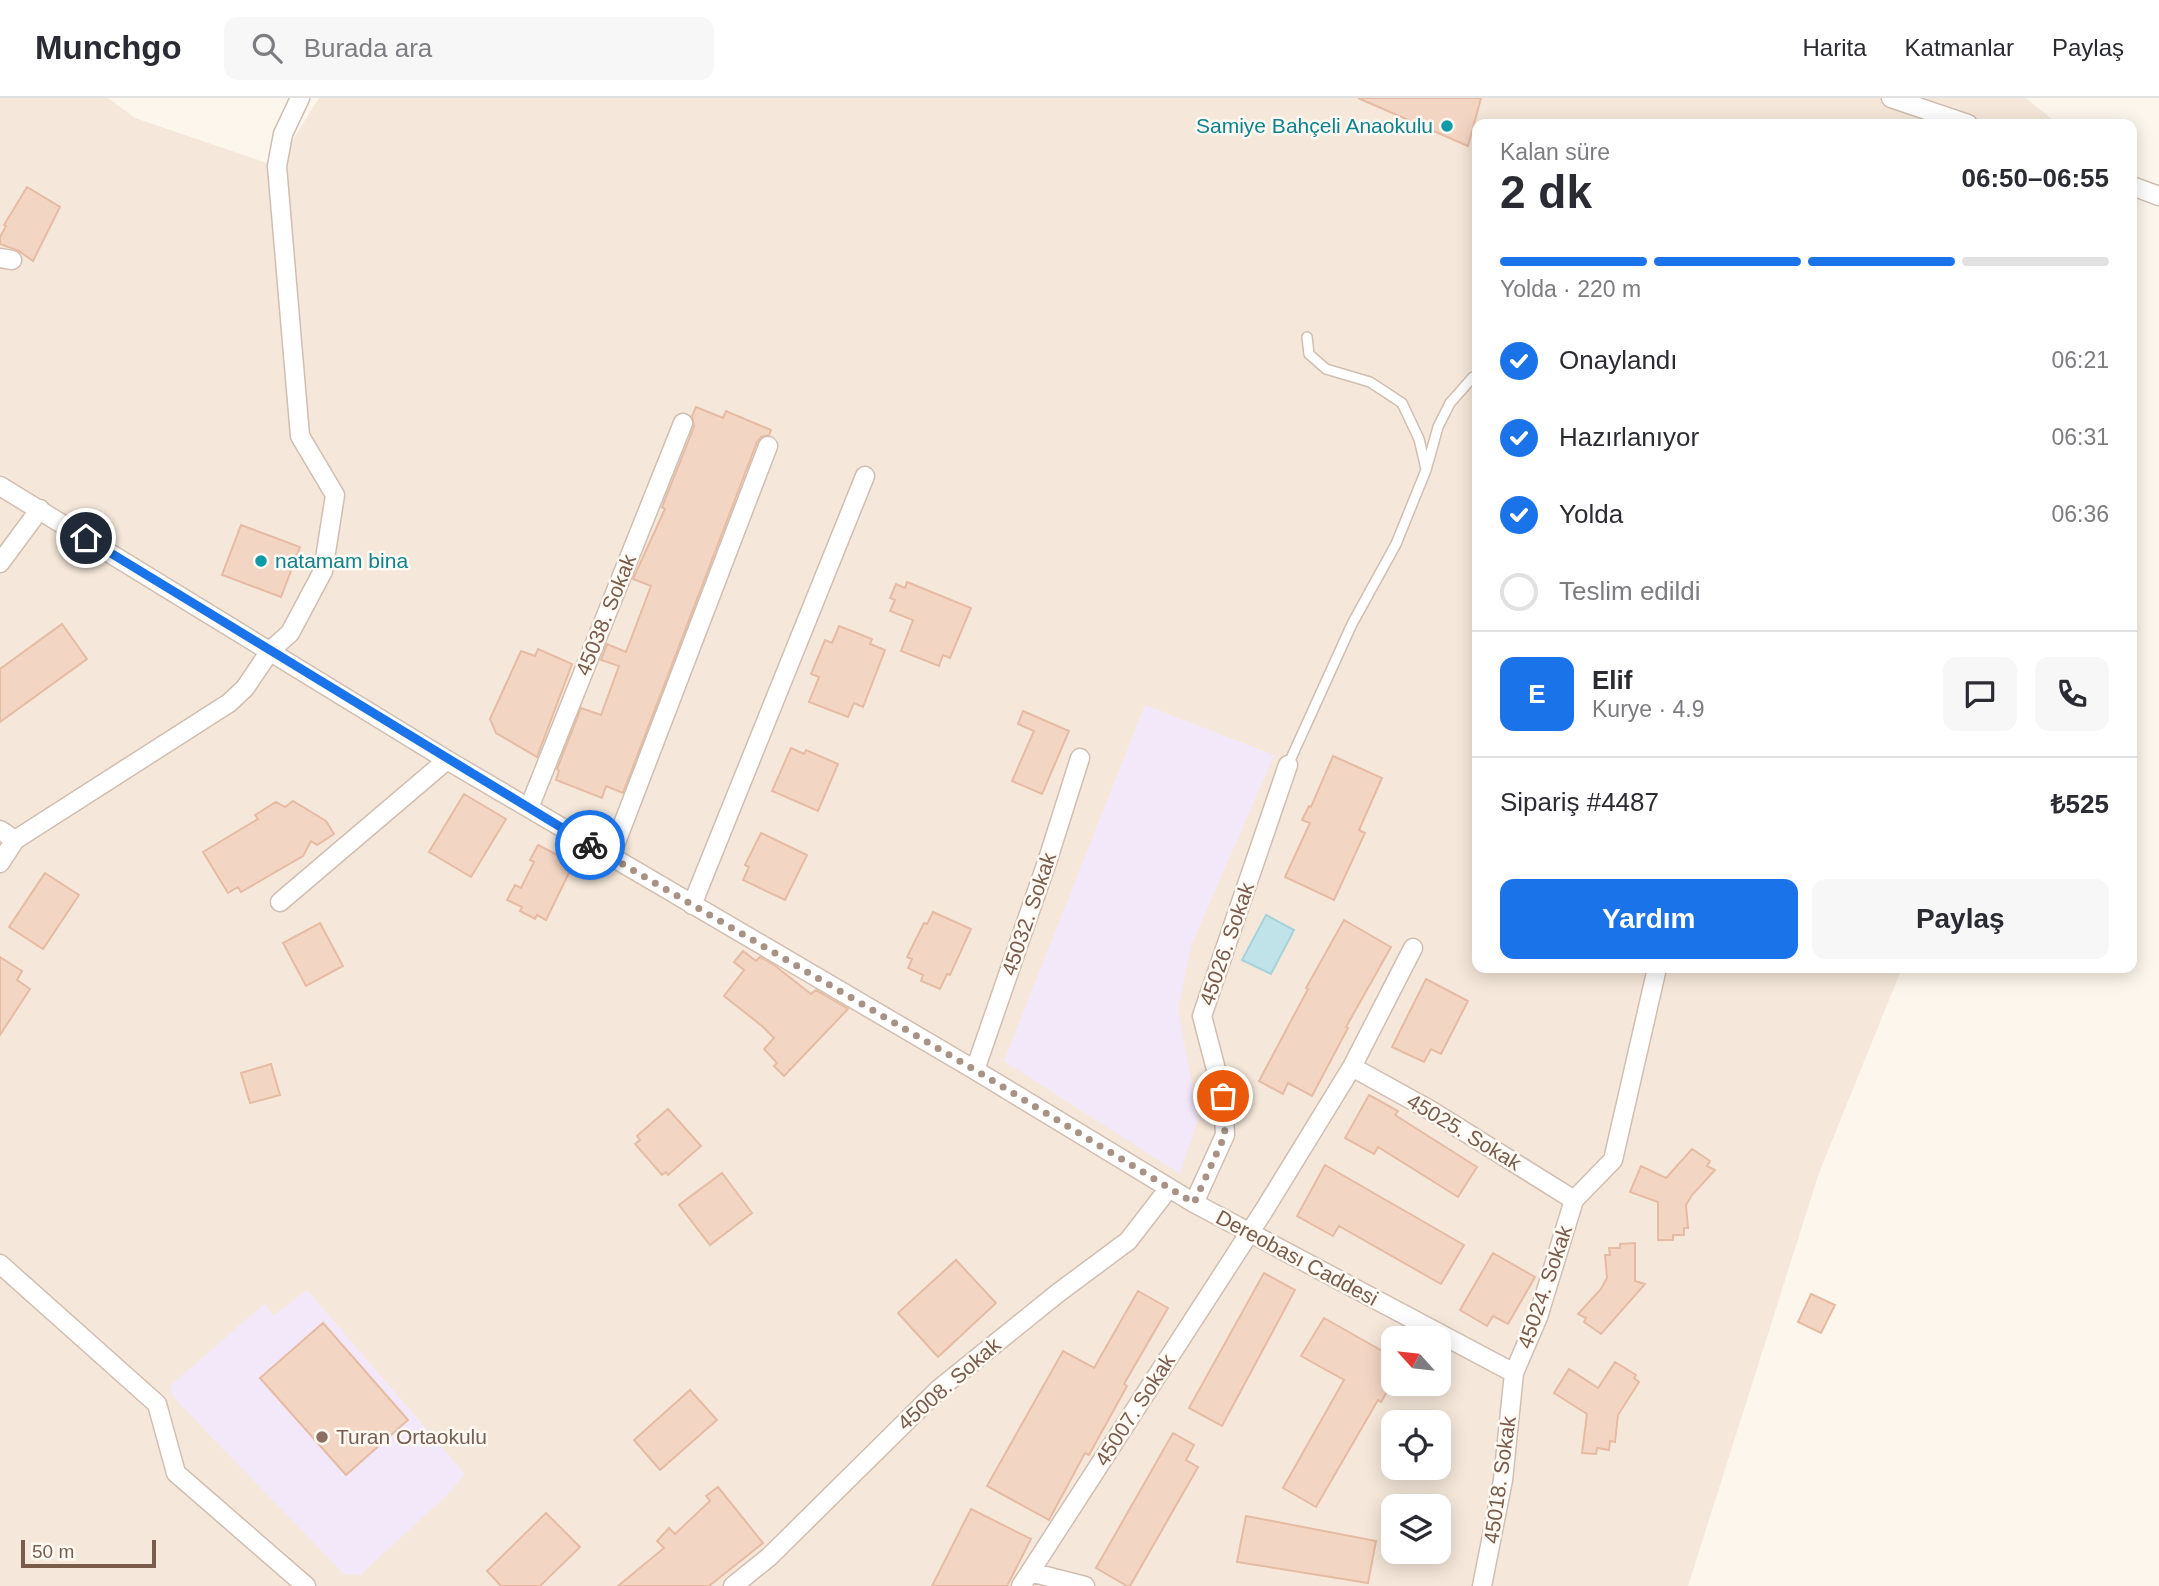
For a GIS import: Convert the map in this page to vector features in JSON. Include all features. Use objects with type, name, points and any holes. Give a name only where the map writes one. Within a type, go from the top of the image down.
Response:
[{"type":"street","points":[[0,863],[7,835],[229,703],[245,688],[270,652],[290,633],[323,570],[335,495],[300,436],[277,166],[282,134],[300,98]]},
{"type":"street","points":[[1891,98],[1948,119]]},
{"type":"street","points":[[2137,188],[2159,196]]},
{"type":"street","name":"45038. Sokak","points":[[529,808],[683,423]]},
{"type":"street","points":[[610,858],[768,446]]},
{"type":"street","points":[[692,905],[865,476]]},
{"type":"street","name":"Dereobası Caddesi","points":[[0,486],[610,858],[975,1070],[1194,1203],[1514,1373]]},
{"type":"street","points":[[0,563],[40,509]]},
{"type":"street","name":"45032. Sokak","points":[[975,1070],[1080,758]]},
{"type":"street","points":[[280,902],[447,760]]},
{"type":"street","name":"45026. Sokak","points":[[1194,1203],[1225,1135],[1223,1096],[1202,1016],[1288,765]]},
{"type":"street","points":[[1248,1234],[1352,1067],[1413,948]]},
{"type":"street","points":[[1574,1200],[1613,1160],[1656,973]]},
{"type":"street","name":"45025. Sokak","points":[[1352,1067],[1430,1110],[1574,1200]]},
{"type":"street","name":"45008. Sokak","points":[[733,1586],[769,1557],[939,1389],[1058,1293],[1128,1241],[1170,1188]]},
{"type":"street","name":"45024. Sokak","points":[[1514,1373],[1538,1317],[1574,1200]]},
{"type":"street","name":"45007. Sokak","points":[[1026,1579],[1248,1234]]},
{"type":"street","points":[[0,1264],[157,1404],[176,1473],[306,1586]]},
{"type":"street","name":"45018. Sokak","points":[[1482,1586],[1503,1480],[1514,1373]]},
{"type":"street","points":[[1026,1579],[1085,1586]]},
{"type":"lane","points":[[1307,337],[1309,354],[1326,369],[1370,382],[1402,403],[1419,439],[1426,470]]},
{"type":"lane","points":[[1288,765],[1352,624],[1396,544],[1426,470],[1438,427],[1450,404],[1472,378]]},
{"type":"shaded area","points":[[0,98],[108,98],[135,118],[276,166],[319,98],[2026,98],[2052,119],[1472,119],[1472,973],[1900,973],[1819,1173],[1688,1586],[0,1586]]},
{"type":"shaded area","points":[[1145,705],[1274,755],[1191,946],[1178,1009],[1198,1119],[1180,1174],[1004,1061]]},
{"type":"shaded area","name":"Turan Ortaokulu","points":[[307,1290],[465,1474],[446,1496],[360,1575],[344,1574],[175,1399],[169,1387],[265,1303],[273,1316]]},
{"type":"water","points":[[1266,915],[1294,930],[1271,974],[1242,960]]},
{"type":"building","name":"Samiye Bahçeli Anaokulu","points":[[1358,98],[1481,98],[1475,119],[1472,119],[1468,146]]},
{"type":"building","points":[[27,187],[60,207],[33,261],[19,251],[0,244],[0,237],[6,226],[4,225]]},
{"type":"building","points":[[696,407],[723,418],[726,411],[771,430],[769,435],[761,437],[757,442],[623,793],[606,786],[602,798],[556,780],[559,771],[557,769],[581,708],[601,715],[619,666],[601,660],[607,644],[626,652],[651,586],[633,579],[665,509],[662,507],[694,427],[692,416]]},
{"type":"building","name":"natamam bina","points":[[241,525],[300,547],[281,597],[222,575]]},
{"type":"building","points":[[907,582],[971,608],[950,658],[943,655],[939,666],[901,651],[913,620],[890,611],[895,600],[890,598],[896,584],[905,588]]},
{"type":"building","points":[[62,624],[87,659],[0,722],[0,669]]},
{"type":"building","points":[[839,626],[872,639],[870,644],[885,650],[863,707],[854,703],[848,717],[809,702],[819,677],[811,674],[825,640],[832,643]]},
{"type":"building","points":[[538,649],[572,664],[537,757],[496,733],[490,719],[521,651],[535,656]]},
{"type":"building","points":[[1023,711],[1069,731],[1042,794],[1012,781],[1034,731],[1018,724]]},
{"type":"building","points":[[791,748],[804,754],[806,750],[838,764],[818,811],[772,791]]},
{"type":"building","points":[[1333,756],[1382,778],[1359,830],[1365,833],[1334,900],[1285,877],[1310,823],[1302,820],[1309,806],[1311,807]]},
{"type":"building","points":[[464,794],[506,819],[471,877],[429,852]]},
{"type":"building","points":[[293,801],[326,821],[334,834],[317,845],[311,841],[303,856],[241,892],[238,887],[228,893],[203,852],[258,819],[255,815],[276,802],[285,807]]},
{"type":"building","points":[[761,833],[807,855],[785,900],[743,880],[749,867],[745,865]]},
{"type":"building","points":[[538,845],[569,861],[567,867],[571,869],[546,920],[537,915],[535,919],[520,911],[522,907],[507,900],[515,885],[521,888],[534,862],[530,860]]},
{"type":"building","points":[[45,873],[79,895],[43,949],[9,927]]},
{"type":"building","points":[[933,912],[971,929],[950,975],[947,974],[940,989],[921,981],[923,975],[908,968],[912,959],[907,957],[924,923],[927,924]]},
{"type":"building","points":[[1344,920],[1391,947],[1346,1027],[1348,1028],[1312,1096],[1288,1083],[1283,1094],[1259,1081]]},
{"type":"building","points":[[320,923],[343,966],[306,986],[283,943]]},
{"type":"building","points":[[743,951],[756,961],[760,957],[774,965],[811,994],[816,990],[848,1009],[784,1076],[774,1066],[777,1063],[764,1049],[774,1038],[724,996],[744,970],[734,962]]},
{"type":"building","points":[[0,957],[22,971],[17,980],[30,989],[0,1035]]},
{"type":"building","points":[[1426,979],[1468,1001],[1441,1054],[1431,1049],[1424,1062],[1392,1047]]},
{"type":"building","points":[[271,1064],[280,1095],[250,1103],[241,1073]]},
{"type":"building","points":[[1369,1095],[1398,1111],[1395,1115],[1477,1167],[1458,1197],[1378,1147],[1374,1154],[1345,1138]]},
{"type":"building","points":[[668,1109],[701,1146],[668,1175],[666,1172],[662,1175],[635,1144],[640,1140],[637,1136]]},
{"type":"building","points":[[1692,1149],[1710,1161],[1707,1166],[1715,1170],[1686,1205],[1688,1228],[1684,1228],[1684,1235],[1673,1235],[1673,1240],[1658,1240],[1658,1202],[1630,1192],[1641,1166],[1666,1178]]},
{"type":"building","points":[[1325,1165],[1464,1245],[1441,1284],[1339,1226],[1333,1236],[1297,1216]]},
{"type":"building","points":[[722,1173],[752,1213],[710,1245],[679,1205]]},
{"type":"building","points":[[1635,1243],[1635,1281],[1645,1284],[1601,1334],[1584,1322],[1586,1318],[1578,1314],[1601,1289],[1607,1278],[1605,1255],[1610,1255],[1609,1248]]},
{"type":"building","points":[[1493,1253],[1535,1277],[1508,1324],[1493,1316],[1487,1326],[1460,1310]]},
{"type":"building","points":[[956,1260],[996,1303],[938,1357],[898,1313]]},
{"type":"building","points":[[1264,1273],[1295,1290],[1222,1426],[1189,1408]]},
{"type":"building","points":[[1138,1291],[1168,1308],[1124,1384],[1127,1386],[1089,1455],[1085,1453],[1049,1520],[987,1486],[1063,1351],[1094,1368]]},
{"type":"building","points":[[1811,1294],[1835,1305],[1821,1333],[1798,1322]]},
{"type":"building","points":[[1324,1318],[1381,1350],[1381,1396],[1384,1396],[1381,1402],[1378,1400],[1316,1507],[1283,1488],[1344,1380],[1301,1356]]},
{"type":"building","name":"Turan Ortaokulu","points":[[323,1323],[408,1420],[346,1475],[260,1378]]},
{"type":"building","points":[[1615,1362],[1636,1375],[1634,1378],[1639,1382],[1618,1415],[1615,1442],[1610,1441],[1609,1450],[1597,1448],[1596,1454],[1582,1453],[1587,1414],[1554,1393],[1569,1369],[1598,1388]]},
{"type":"building","points":[[690,1390],[717,1420],[660,1470],[634,1440]]},
{"type":"building","points":[[1173,1433],[1194,1445],[1186,1460],[1198,1467],[1130,1586],[1127,1586],[1096,1568]]},
{"type":"building","points":[[718,1487],[763,1543],[709,1586],[618,1586],[664,1548],[657,1541],[669,1528],[675,1534],[710,1501],[706,1496]]},
{"type":"building","points":[[971,1509],[1031,1539],[1007,1586],[932,1586]]},
{"type":"building","points":[[546,1513],[580,1547],[540,1586],[501,1586],[487,1571]]},
{"type":"building","points":[[1246,1516],[1376,1541],[1368,1583],[1237,1562]]},
{"type":"way so far","points":[[590,845],[975,1070],[1194,1203],[1225,1135],[1223,1096]]},
{"type":"place","name":"Samiye Bahçeli Anaokulu","points":[[1447,126]]},
{"type":"place","name":"natamam bina","points":[[261,561]]},
{"type":"place","name":"Turan Ortaokulu","points":[[322,1437]]},
{"type":"route","points":[[86,538],[590,845]]}]
